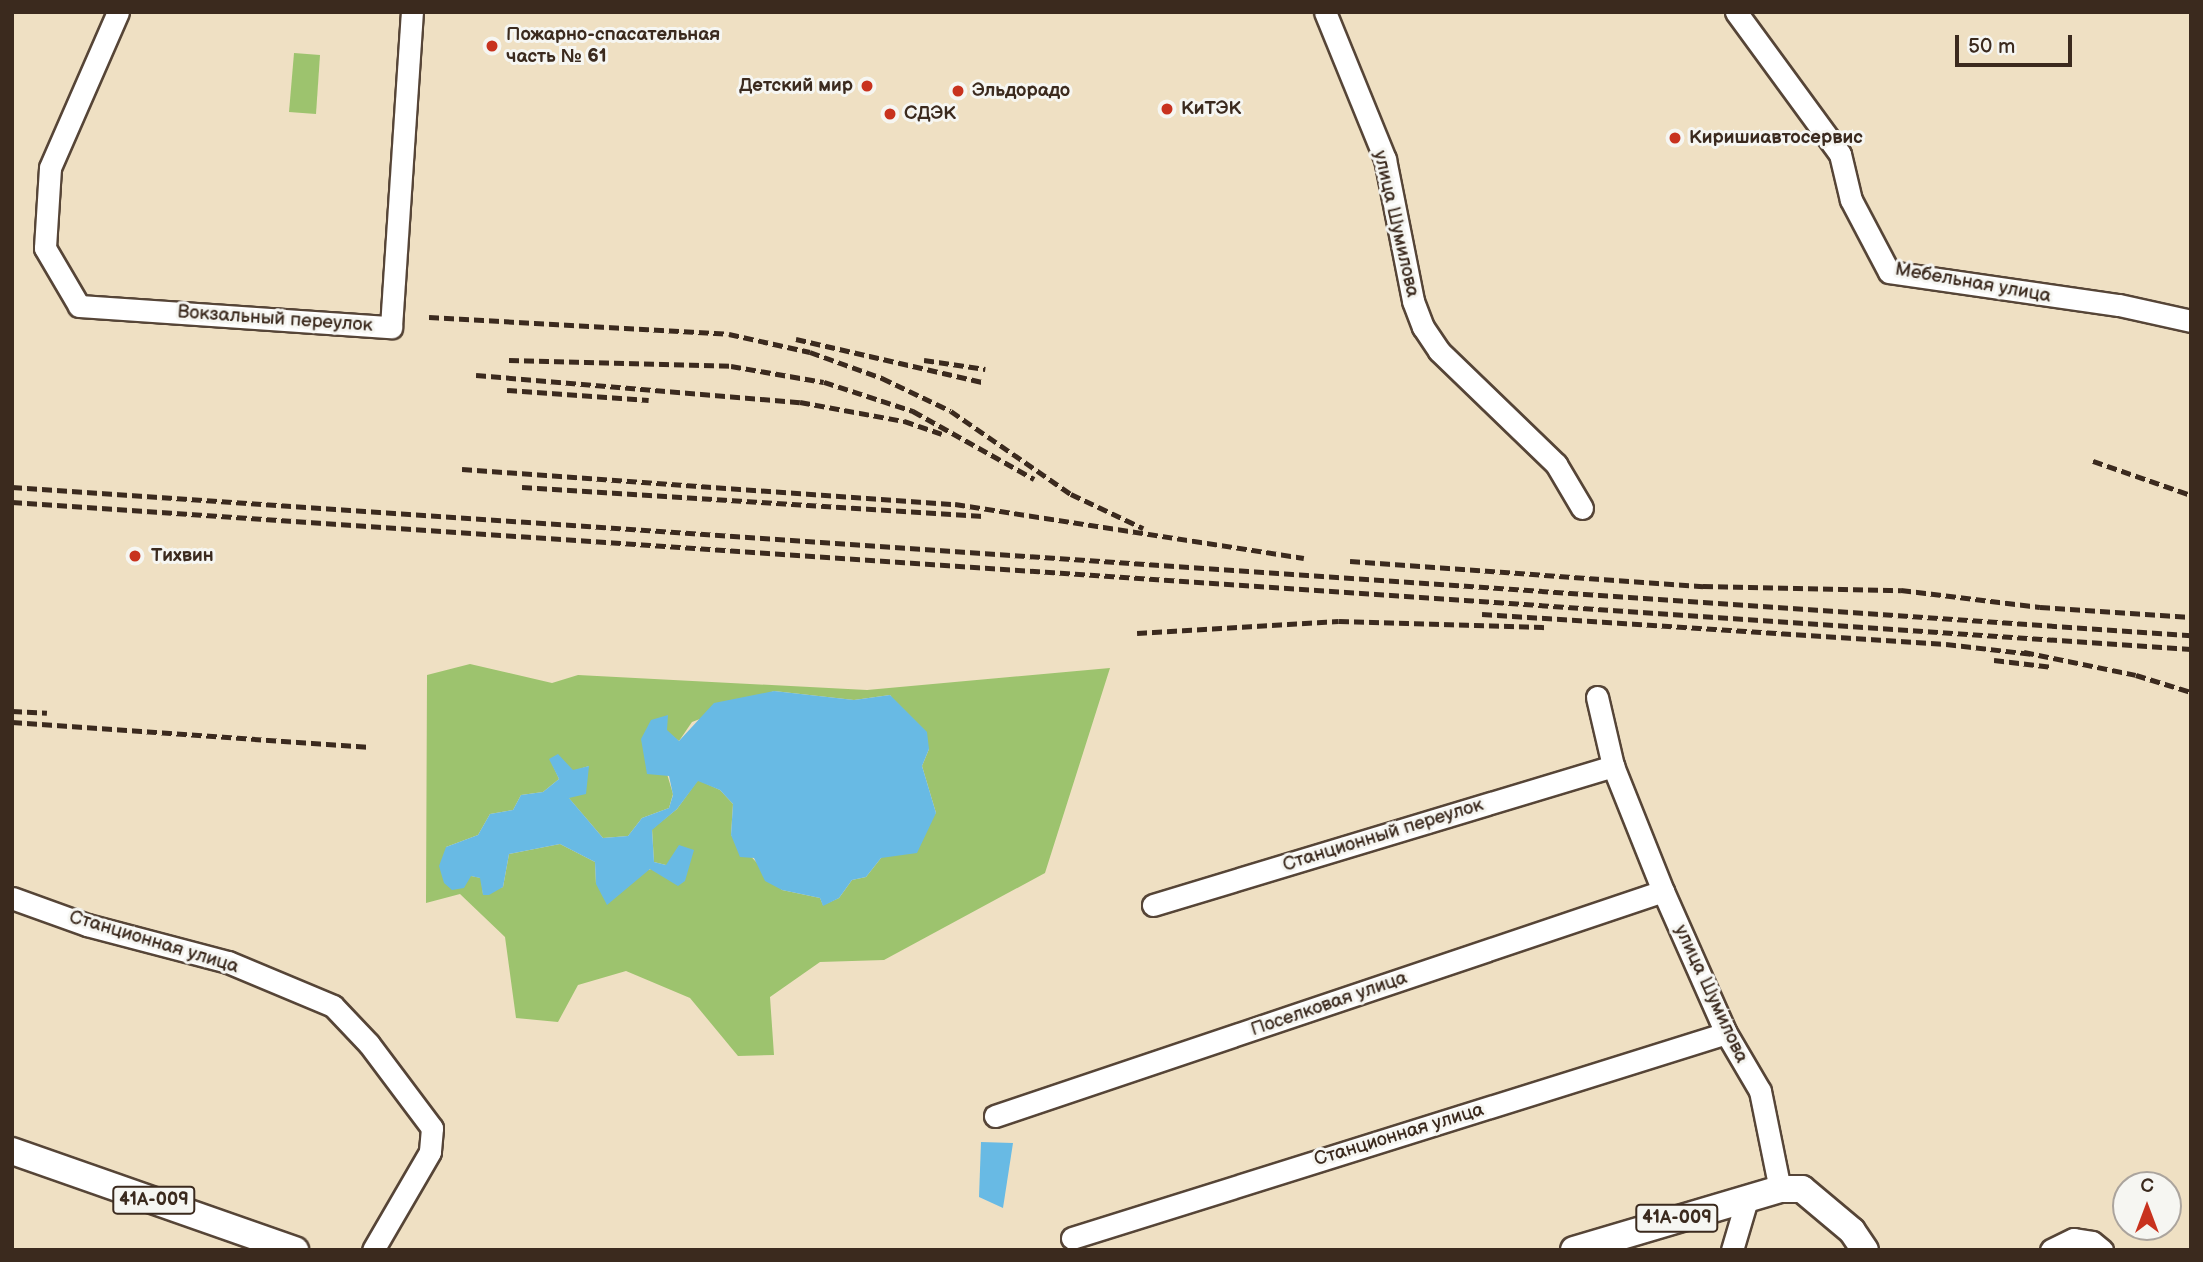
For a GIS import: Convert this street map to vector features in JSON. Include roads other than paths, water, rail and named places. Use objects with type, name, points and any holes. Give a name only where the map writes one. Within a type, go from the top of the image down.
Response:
[{"type":"main road","name":"41А-009","points":[[12,1151],[295,1250]]},
{"type":"main road","name":"41А-009","points":[[1574,1250],[1748,1196],[1780,1189]]},
{"type":"main road","points":[[1780,1189],[1802,1189],[1852,1231],[1865,1250]]},
{"type":"street","name":"Вокзальный переулок","points":[[118,12],[50,168],[45,248],[79,306],[391,327],[412,12]]},
{"type":"street","name":"улица Шумилова","points":[[1325,12],[1385,159],[1413,301],[1423,327],[1439,351],[1556,464],[1582,508]]},
{"type":"street","name":"Мебельная улица","points":[[1736,12],[1840,154],[1851,200],[1889,272],[2119,305],[2191,321]]},
{"type":"street","name":"улица Шумилова","points":[[1597,697],[1613,766],[1663,891],[1726,1033],[1760,1091],[1780,1189]]},
{"type":"street","name":"Станционный переулок","points":[[1153,905],[1613,766]]},
{"type":"street","name":"Поселковая улица","points":[[995,1116],[1663,891]]},
{"type":"street","name":"Станционная улица","points":[[12,898],[88,925],[229,962],[332,1006],[369,1044],[432,1128],[430,1152],[373,1250]]},
{"type":"street","name":"Станционная улица","points":[[1072,1238],[1726,1033]]},
{"type":"street","points":[[1732,1250],[1748,1196]]},
{"type":"street","points":[[2050,1250],[2074,1239],[2092,1241],[2102,1250]]},
{"type":"water","points":[[774,691],[854,700],[890,695],[927,732],[929,749],[922,766],[936,813],[917,853],[881,858],[866,877],[852,880],[839,898],[823,906],[820,898],[782,890],[765,881],[754,858],[740,857],[731,835],[733,804],[720,790],[698,781],[677,809],[652,830],[654,862],[666,865],[679,845],[694,850],[685,881],[678,886],[650,869],[607,905],[596,884],[595,862],[560,844],[509,854],[503,887],[489,895],[483,895],[480,878],[471,876],[464,888],[452,890],[444,883],[439,866],[446,847],[478,835],[490,814],[513,810],[521,795],[543,792],[559,779],[549,759],[558,754],[573,770],[589,766],[586,794],[569,798],[603,838],[628,836],[642,818],[669,808],[673,795],[669,776],[647,774],[641,739],[651,720],[668,715],[667,730],[679,741],[714,703]]},
{"type":"water","points":[[981,1142],[1013,1143],[1003,1208],[979,1197]]},
{"type":"railway","points":[[429,317],[729,334],[810,352],[882,378],[951,411],[1071,494],[1143,528]]},
{"type":"railway","points":[[796,339],[982,382]]},
{"type":"railway","points":[[509,360],[731,366],[824,382],[913,411],[1034,479]]},
{"type":"railway","points":[[924,360],[985,369]]},
{"type":"railway","points":[[476,375],[800,402],[904,421],[942,434]]},
{"type":"railway","points":[[507,390],[649,400]]},
{"type":"railway","points":[[2093,461],[2191,495]]},
{"type":"railway","points":[[462,469],[955,504],[1304,558]]},
{"type":"railway","points":[[12,487],[2191,635]]},
{"type":"railway","points":[[522,487],[983,516]]},
{"type":"railway","points":[[12,502],[2191,649]]},
{"type":"railway","points":[[1350,561],[1703,586],[1901,590],[2040,607],[2191,617]]},
{"type":"railway","points":[[1482,614],[1946,644],[2033,654]]},
{"type":"railway","points":[[1137,633],[1339,621],[1546,627]]},
{"type":"railway","points":[[2024,652],[2136,675],[2191,692]]},
{"type":"railway","points":[[1994,660],[2053,667]]},
{"type":"railway","points":[[12,711],[47,713]]},
{"type":"railway","points":[[12,722],[367,747]]},
{"type":"place","name":"Пожарно-спасательная часть № 61","points":[[492,46]]},
{"type":"place","name":"Детский мир","points":[[867,86]]},
{"type":"place","name":"Эльдорадо","points":[[958,91]]},
{"type":"place","name":"КиТЭК","points":[[1167,109]]},
{"type":"place","name":"СДЭК","points":[[890,114]]},
{"type":"place","name":"Киришиавтосервис","points":[[1675,138]]},
{"type":"place","name":"Тихвин","points":[[135,556]]}]
